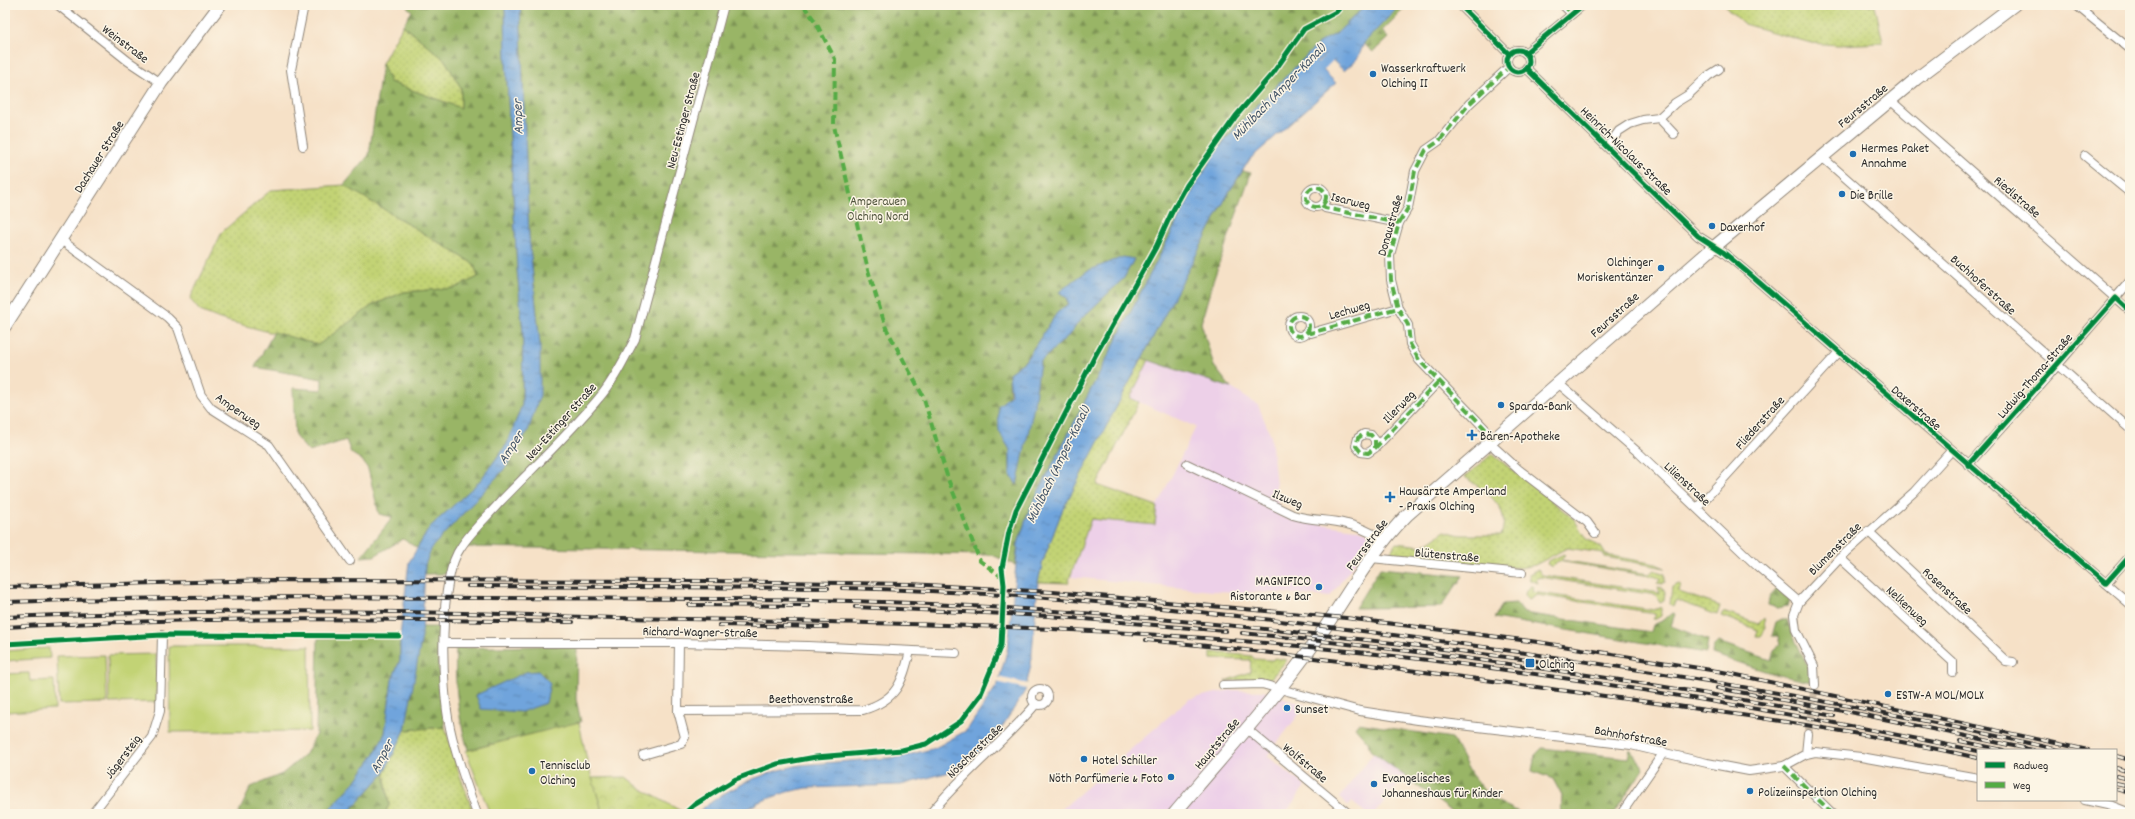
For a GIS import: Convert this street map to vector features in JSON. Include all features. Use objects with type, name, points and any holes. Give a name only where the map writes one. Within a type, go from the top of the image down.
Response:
[{"type":"street","name":"Weinstraße","points":[[58,5],[128,61],[161,83]]},
{"type":"street","name":"Dachauer Straße","points":[[5,326],[161,83],[220,5]]},
{"type":"street","points":[[303,146],[291,70],[304,5]]},
{"type":"street","name":"Neu-Estinger Straße","points":[[477,814],[460,768],[449,726],[444,673],[444,643],[446,590],[452,563],[461,547],[485,518],[599,398],[619,369],[635,339],[724,5]]},
{"type":"street","points":[[1460,5],[1509,54]]},
{"type":"street","points":[[1563,5],[1572,14]]},
{"type":"street","points":[[1525,53],[1583,5]]},
{"type":"street","name":"Feursstraße","points":[[1278,688],[1318,638],[1384,540],[1407,515],[1495,443],[1558,383],[1714,247],[1923,73],[2014,5]]},
{"type":"street","points":[[2076,5],[2130,49]]},
{"type":"street","points":[[1517,50],[1525,53],[1529,61],[1526,68],[1516,72],[1509,67],[1507,61],[1509,54],[1517,50]]},
{"type":"street","name":"Donaustraße","points":[[1495,443],[1419,360],[1410,344],[1408,325],[1398,308],[1391,280],[1390,255],[1399,223],[1408,208],[1415,171],[1426,150],[1439,141],[1469,104],[1509,67]]},
{"type":"street","name":"Heinrich-Nicolaus-Straße","points":[[1526,68],[1608,146],[1698,236],[1714,247]]},
{"type":"street","points":[[1608,146],[1618,131],[1630,124],[1643,120],[1659,118],[1675,103],[1688,96],[1708,76],[1719,69]]},
{"type":"street","name":"Riedlstraße","points":[[1890,100],[2130,310]]},
{"type":"street","points":[[1659,118],[1674,134]]},
{"type":"street","points":[[2085,156],[2130,193]]},
{"type":"street","name":"Buchhoferstraße","points":[[1822,157],[2130,429]]},
{"type":"street","name":"Isarweg","points":[[1322,205],[1325,208],[1399,223]]},
{"type":"street","name":"Amperweg","points":[[61,240],[168,317],[178,328],[202,395],[211,408],[269,444],[350,561]]},
{"type":"street","name":"Daxerstraße","points":[[1714,247],[1729,257],[1968,466],[2130,604]]},
{"type":"street","name":"Ludwig-Thoma-Straße","points":[[1968,466],[2130,282]]},
{"type":"street","name":"Lechweg","points":[[1307,331],[1311,333],[1398,308]]},
{"type":"street","name":"Fliederstraße","points":[[1697,508],[1838,352]]},
{"type":"street","name":"Illerweg","points":[[1375,448],[1438,381]]},
{"type":"street","name":"Lilienstraße","points":[[1558,383],[1640,454],[1756,565],[1799,602]]},
{"type":"street","points":[[1495,443],[1518,469],[1587,522],[1595,533]]},
{"type":"street","name":"Blumenstraße","points":[[1815,685],[1814,666],[1799,638],[1794,624],[1794,615],[1799,602],[1840,558],[1868,531],[1914,492],[1951,451]]},
{"type":"street","name":"Ilzweg","points":[[1187,464],[1293,515],[1305,519],[1346,524],[1366,530],[1384,540]]},
{"type":"street","name":"Rosenstraße","points":[[1868,531],[2006,661],[2014,662]]},
{"type":"street","points":[[2106,583],[2130,556]]},
{"type":"street","name":"Blütenstraße","points":[[1371,558],[1522,573]]},
{"type":"street","name":"Nelkenweg","points":[[1840,558],[1953,662],[1952,672]]},
{"type":"street","name":"Jägersteig","points":[[92,814],[152,737],[160,711],[162,635]]},
{"type":"street","name":"Richard-Wagner-Straße","points":[[444,643],[679,643],[808,646],[956,653]]},
{"type":"street","points":[[643,755],[681,744],[685,737],[678,711],[679,643]]},
{"type":"street","name":"Beethovenstraße","points":[[678,711],[863,710],[879,705],[889,699],[899,684],[910,651]]},
{"type":"street","points":[[1223,685],[1262,684],[1278,688]]},
{"type":"street","name":"Hauptstraße","points":[[1174,814],[1246,729],[1278,688]]},
{"type":"street","name":"Bahnhofstraße","points":[[1278,688],[1360,711],[1418,720],[1631,745],[1707,763],[1749,771],[1784,766],[1806,754],[1815,752],[1861,757],[1977,778]]},
{"type":"street","name":"Nöscherstraße","points":[[930,814],[962,777],[1001,741],[1036,704]]},
{"type":"street","name":"Wolfstraße","points":[[1246,729],[1349,814]]},
{"type":"street","points":[[1806,754],[1808,734]]},
{"type":"street","points":[[1621,814],[1664,752]]},
{"type":"street","points":[[1784,766],[1833,814]]},
{"type":"street","points":[[2090,801],[2112,806],[2130,813]]},
{"type":"shaded area","points":[[1149,360],[1231,388],[1258,405],[1271,436],[1279,516],[1312,523],[1356,529],[1367,533],[1371,540],[1330,597],[1282,593],[1213,591],[1071,577],[1091,519],[1155,525],[1157,506],[1196,427],[1130,398]]},
{"type":"shaded area","points":[[1230,690],[1263,691],[1306,705],[1267,756],[1305,786],[1285,814],[1056,814],[1189,699]]},
{"type":"shaded area","name":"Evangelisches Johanneshaus für Kinder","points":[[1374,753],[1405,776],[1374,814],[1367,814],[1352,802],[1349,806],[1339,798]]},
{"type":"green space","points":[[405,5],[505,5],[506,61],[517,269],[523,332],[522,405],[507,444],[479,482],[430,527],[417,548],[403,539],[374,556],[361,557],[393,517],[379,514],[368,469],[362,460],[351,453],[346,440],[309,452],[295,436],[293,388],[322,390],[322,379],[255,367],[274,332],[318,345],[373,305],[404,292],[455,288],[478,277],[474,264],[344,185],[369,155],[382,63],[390,82],[461,108],[461,88],[445,60],[403,25],[412,11]]},
{"type":"green space","name":"Amperauen Olching Nord","points":[[520,5],[1366,5],[1336,34],[1320,42],[1239,124],[1218,149],[1198,181],[1029,510],[1018,544],[1015,565],[992,555],[461,547],[449,574],[424,574],[425,565],[432,547],[506,467],[528,431],[540,345],[529,237]],"holes":[[[1134,259],[1124,278],[1080,320],[1071,333],[1040,362],[1017,485],[1010,474],[1009,373],[1025,361],[1057,313],[1068,304],[1066,297],[1059,292]]]},
{"type":"green space","points":[[1400,5],[1408,5],[1382,31],[1388,38],[1373,52],[1363,43]]},
{"type":"green space","points":[[1726,5],[1875,5],[1883,43],[1838,45],[1811,43],[1744,24],[1728,9]]},
{"type":"green space","points":[[403,25],[445,60],[461,88],[461,108],[390,82],[382,63]]},
{"type":"green space","points":[[1243,171],[1251,173],[1212,284],[1201,323],[1214,366],[1231,388],[1142,358],[1229,192]]},
{"type":"green space","points":[[344,185],[474,264],[478,277],[455,288],[404,292],[373,305],[318,345],[220,319],[200,311],[190,299],[222,232],[271,190]]},
{"type":"green space","points":[[1142,358],[1149,360],[1130,398],[1139,402],[1097,485],[1157,506],[1155,525],[1091,519],[1068,583],[1038,582],[1043,561],[1062,511]]},
{"type":"green space","points":[[1492,454],[1574,519],[1586,539],[1601,547],[1606,555],[1656,564],[1665,568],[1605,557],[1603,553],[1567,548],[1535,565],[1519,568],[1389,555],[1396,543],[1423,546],[1445,531],[1460,535],[1501,535],[1503,516],[1500,508],[1488,494],[1465,477]]},
{"type":"green space","points":[[1564,554],[1565,556],[1561,560],[1649,574],[1654,570],[1665,574],[1665,582],[1663,584],[1657,583],[1661,579],[1656,577],[1558,561],[1552,567],[1547,564],[1548,561]]},
{"type":"green space","points":[[1380,568],[1463,576],[1441,607],[1355,608]]},
{"type":"green space","points":[[1538,569],[1542,575],[1660,593],[1658,587],[1663,588],[1665,592],[1664,600],[1660,602],[1656,595],[1540,577],[1536,579],[1538,583],[1530,580],[1529,574]]},
{"type":"green space","points":[[1679,584],[1681,585],[1679,592],[1720,606],[1717,615],[1676,600],[1673,607],[1670,604],[1672,587]]},
{"type":"green space","points":[[1531,586],[1533,587],[1532,592],[1654,610],[1661,607],[1661,616],[1653,619],[1656,615],[1649,612],[1537,595],[1529,600],[1525,595],[1526,590]]},
{"type":"green space","points":[[1777,589],[1785,596],[1787,595],[1790,600],[1788,606],[1778,608],[1768,605],[1769,598]]},
{"type":"green space","points":[[1516,603],[1524,613],[1651,632],[1653,625],[1664,620],[1672,613],[1675,614],[1671,626],[1708,640],[1706,653],[1494,618],[1503,604]]},
{"type":"green space","points":[[1723,612],[1758,624],[1764,618],[1765,629],[1762,636],[1756,636],[1758,630],[1721,616]]},
{"type":"green space","points":[[1782,619],[1787,619],[1804,658],[1811,682],[1774,674],[1712,654],[1713,647],[1718,642],[1771,660],[1774,650],[1780,645],[1778,636],[1772,636],[1776,622]]},
{"type":"green space","points":[[422,627],[439,627],[438,663],[445,727],[405,730]]},
{"type":"green space","points":[[400,636],[400,660],[392,680],[385,733],[374,755],[355,782],[325,814],[238,814],[251,787],[282,774],[306,754],[316,734],[318,638]]},
{"type":"green space","points":[[577,645],[576,699],[581,722],[468,750],[458,700],[456,648]]},
{"type":"green space","points":[[169,646],[309,646],[310,731],[170,732]]},
{"type":"green space","points":[[49,648],[50,658],[5,661],[5,651]]},
{"type":"green space","points":[[1211,652],[1252,656],[1254,659],[1273,660],[1274,658],[1287,660],[1270,679],[1225,681],[1250,672],[1251,660],[1211,659]]},
{"type":"green space","points":[[156,654],[157,702],[109,703],[108,655]]},
{"type":"green space","points":[[105,655],[107,703],[59,704],[57,656]]},
{"type":"green space","points":[[29,673],[30,681],[54,680],[55,709],[5,712],[5,674]]},
{"type":"green space","name":"Tennisclub Olching","points":[[579,722],[588,765],[603,814],[490,814],[466,751]]},
{"type":"green space","points":[[1358,723],[1452,738],[1471,774],[1490,798],[1523,814],[1455,814],[1370,750],[1368,742],[1355,727]]},
{"type":"green space","points":[[445,727],[458,770],[474,814],[385,814],[389,804],[384,773],[405,730]]},
{"type":"green space","points":[[1542,748],[1628,758],[1630,749],[1644,768],[1613,814],[1561,814],[1562,796],[1553,779],[1532,771],[1535,755]]},
{"type":"green space","points":[[384,773],[389,804],[385,814],[347,814]]},
{"type":"green space","points":[[626,777],[640,788],[681,811],[678,814],[603,814],[592,778]]},
{"type":"water","name":"Amper","points":[[505,5],[520,5],[529,237],[540,345],[540,395],[528,431],[506,467],[432,547],[425,565],[422,636],[405,730],[384,773],[347,814],[325,814],[355,782],[374,755],[385,733],[392,680],[400,660],[400,636],[409,562],[430,527],[479,482],[507,444],[522,405],[523,332],[517,269],[506,61]]},
{"type":"water","points":[[1366,5],[1400,5],[1364,43],[1358,58],[1344,71],[1326,54],[1316,63],[1336,83],[1250,159],[1229,192],[1062,511],[1043,561],[1038,582],[1031,665],[1025,691],[995,738],[957,770],[901,785],[807,788],[787,792],[759,802],[739,814],[695,814],[721,795],[750,780],[776,771],[799,765],[901,757],[935,748],[967,730],[998,684],[1008,647],[1018,544],[1029,510],[1198,181],[1218,149],[1239,124],[1320,42],[1336,34]]},
{"type":"water","points":[[1123,257],[1134,259],[1124,278],[1080,320],[1071,333],[1040,362],[1034,406],[1017,485],[1010,474],[1010,450],[999,431],[998,406],[1011,395],[1009,373],[1025,361],[1057,313],[1068,304],[1066,297],[1059,292],[1087,271]]},
{"type":"water","points":[[538,671],[550,683],[546,703],[521,712],[481,709],[476,695],[526,672]]},
{"type":"pier","points":[[997,677],[1028,684],[1027,689],[996,682]]},
{"type":"waterway","name":"Mühlbach (Amper-Kanal)","points":[[1312,75],[1338,49]]},
{"type":"tunnel","points":[[1808,734],[1815,685]]},
{"type":"railway","points":[[5,587],[274,580],[710,581],[909,584],[1053,592],[1346,618],[1538,642],[1723,672],[2083,749]]},
{"type":"railway","points":[[468,586],[828,588]]},
{"type":"railway","points":[[842,588],[916,590],[1064,599],[1285,621],[1432,640],[1669,674],[1825,701],[1903,716],[2054,749]]},
{"type":"railway","points":[[5,602],[309,597],[820,600],[930,604],[1082,613],[1310,633],[1537,661]]},
{"type":"railway","points":[[689,605],[809,606]]},
{"type":"railway","points":[[855,607],[1049,616],[1226,631]]},
{"type":"railway","points":[[5,617],[177,612],[291,611],[483,613],[603,618],[888,623],[1153,635],[1329,649],[1573,679],[1736,705],[1977,751]]},
{"type":"railway","points":[[5,627],[147,621],[289,619],[573,622]]},
{"type":"railway","points":[[719,625],[827,627]]},
{"type":"railway","points":[[1242,633],[1391,649],[1539,668],[1834,716]]},
{"type":"railway","points":[[1146,640],[1360,664],[1777,720],[1928,747],[1977,758]]},
{"type":"railway","points":[[1717,688],[1860,714],[2028,749]]},
{"type":"railway","points":[[1960,741],[1998,749]]},
{"type":"railway","points":[[2117,756],[2130,760]]},
{"type":"railway","points":[[2117,768],[2130,772]]},
{"type":"railway","points":[[2117,776],[2130,779]]},
{"type":"railway","points":[[2117,783],[2130,786]]},
{"type":"railway","points":[[2117,789],[2130,793]]},
{"type":"marked path","points":[[803,5],[815,21],[835,59],[834,126],[868,270],[886,328],[923,396],[948,479],[980,561],[1002,577]]},
{"type":"marked path","points":[[1563,5],[1572,14]]},
{"type":"marked path","points":[[1494,438],[1419,360],[1410,344],[1408,325],[1398,308],[1391,280],[1390,255],[1399,223],[1408,208],[1415,171],[1426,150],[1439,141],[1469,104],[1509,67]]},
{"type":"marked path","points":[[1316,187],[1323,190],[1326,197],[1323,204],[1316,207],[1309,204],[1306,197],[1309,190],[1316,187]]},
{"type":"marked path","points":[[1322,205],[1325,208],[1399,223]]},
{"type":"marked path","points":[[1307,331],[1311,333],[1398,308]]},
{"type":"marked path","points":[[1299,316],[1306,319],[1309,326],[1306,333],[1299,336],[1292,333],[1289,326],[1292,319],[1299,316]]},
{"type":"marked path","points":[[1375,448],[1375,440],[1371,435],[1364,434],[1358,438],[1356,446],[1361,452],[1368,453],[1375,448],[1439,381]]},
{"type":"marked path","points":[[1784,766],[1833,814]]},
{"type":"cycle path","points":[[684,814],[694,805],[736,779],[777,764],[816,757],[902,750],[926,744],[961,721],[980,696],[1001,645],[1004,585],[1002,568],[1009,532],[1016,510],[1095,356],[1156,247],[1172,212],[1187,185],[1236,116],[1273,73],[1304,29],[1336,12],[1342,5]]},
{"type":"cycle path","points":[[1460,5],[1509,54]]},
{"type":"cycle path","points":[[1525,53],[1583,5]]},
{"type":"cycle path","points":[[1518,50],[1526,53],[1529,61],[1526,69],[1518,72],[1510,69],[1507,61],[1510,53],[1518,50]]},
{"type":"cycle path","points":[[1526,68],[1698,236],[1723,252],[1747,272],[2106,583],[2130,556]]},
{"type":"cycle path","points":[[1968,465],[2116,298],[2130,311]]},
{"type":"cycle path","points":[[5,644],[162,635],[399,636]]},
{"type":"place","name":"Wasserkraftwerk Olching II","points":[[1373,74]]},
{"type":"place","name":"Hermes Paket Annahme","points":[[1853,154]]},
{"type":"place","name":"Die Brille","points":[[1842,194]]},
{"type":"place","name":"Daxerhof","points":[[1712,226]]},
{"type":"place","name":"Olchinger Moriskentänzer","points":[[1661,268]]},
{"type":"place","name":"Sparda-Bank","points":[[1501,405]]},
{"type":"place","name":"Bären-Apotheke","points":[[1472,435]]},
{"type":"place","name":"Hausärzte Amperland - Praxis Olching","points":[[1390,497]]},
{"type":"place","name":"MAGNIFICO Ristorante & Bar","points":[[1319,587]]},
{"type":"place","name":"Olching","points":[[1530,663]]},
{"type":"place","name":"ESTW-A MOL/MOLX","points":[[1888,694]]},
{"type":"place","name":"Sunset","points":[[1287,708]]},
{"type":"place","name":"Hotel Schiller","points":[[1084,759]]},
{"type":"place","name":"Tennisclub Olching","points":[[532,771]]},
{"type":"place","name":"Nöth Parfümerie & Foto","points":[[1171,777]]},
{"type":"place","name":"Evangelisches Johanneshaus für Kinder","points":[[1374,784]]},
{"type":"place","name":"Polizeiinspektion Olching","points":[[1750,791]]}]
